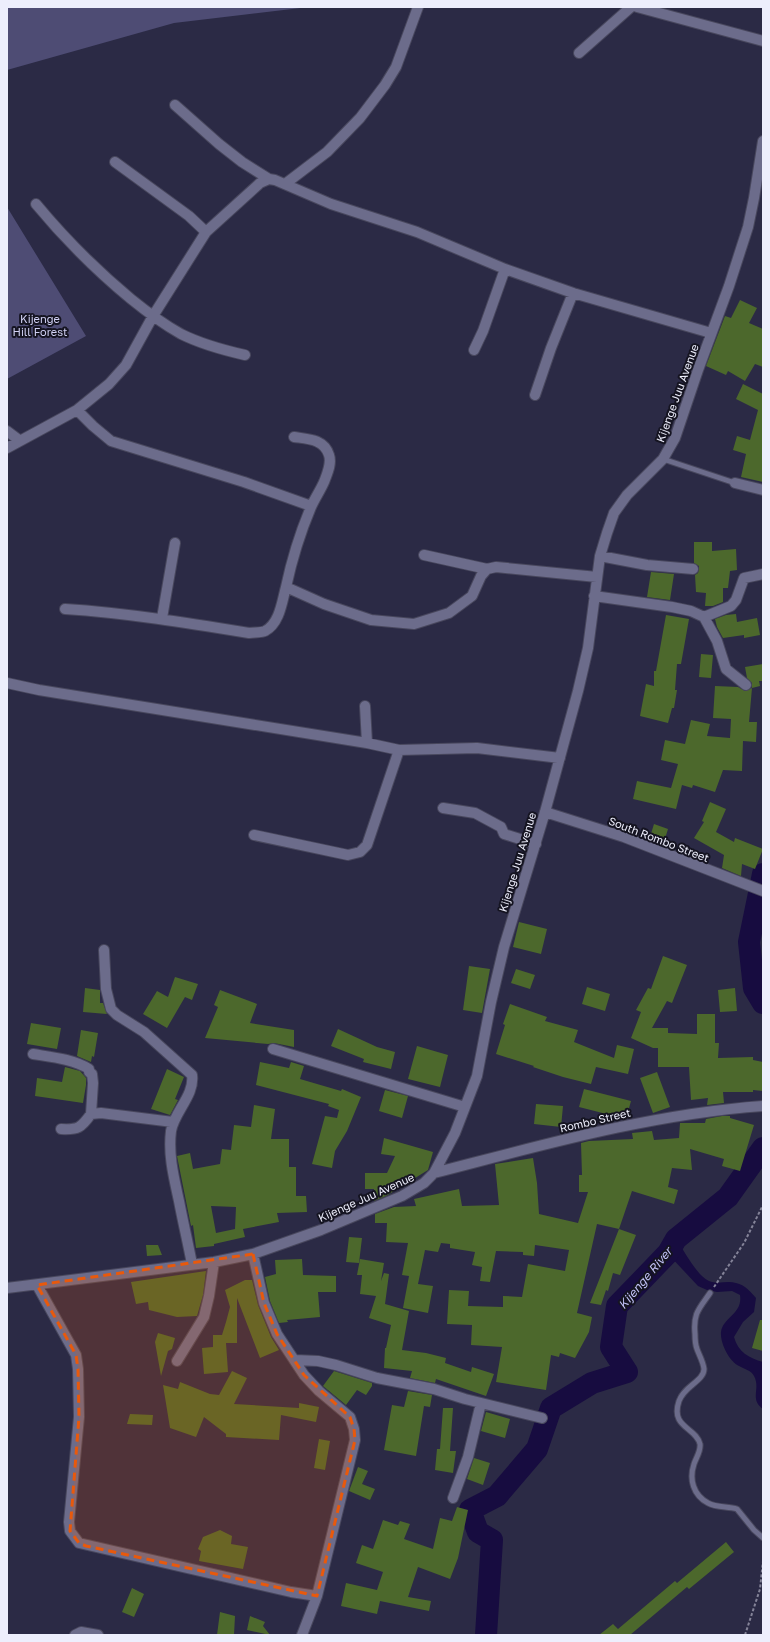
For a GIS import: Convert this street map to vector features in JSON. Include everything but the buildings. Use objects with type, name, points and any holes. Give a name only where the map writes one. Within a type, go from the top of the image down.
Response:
[{"type":"street","points":[[284,184],[327,152],[360,118],[385,85],[396,67],[418,7]]},
{"type":"street","points":[[579,52],[631,7]]},
{"type":"street","points":[[637,7],[763,42]]},
{"type":"street","points":[[176,104],[219,144],[242,162],[269,179],[331,204],[417,232],[505,269],[573,293],[712,333]]},
{"type":"street","name":"Kijenge Juu Avenue","points":[[7,1288],[214,1262],[253,1254],[321,1230],[402,1196],[424,1183],[434,1173],[455,1133],[477,1076],[491,1002],[504,947],[536,844],[572,717],[588,648],[600,556],[614,513],[627,495],[663,460],[675,438],[729,286],[748,227],[761,166],[763,141]]},
{"type":"street","points":[[115,162],[189,216],[206,232]]},
{"type":"street","points":[[7,448],[19,440],[77,410],[108,384],[126,365],[153,316],[206,232],[260,183],[269,179]]},
{"type":"street","points":[[36,204],[61,234],[110,282],[153,316],[181,334],[210,346],[245,355]]},
{"type":"street","points":[[474,350],[483,331],[505,269]]},
{"type":"street","points":[[535,395],[551,348],[573,293]]},
{"type":"street","points":[[77,410],[111,441],[244,482],[312,506]]},
{"type":"street","points":[[7,431],[19,440]]},
{"type":"street","points":[[65,609],[162,618],[250,633],[264,632],[273,625],[279,615],[293,556],[330,464],[330,457],[326,448],[320,442],[294,437]]},
{"type":"street","points":[[735,483],[763,490]]},
{"type":"street","points":[[162,618],[175,543]]},
{"type":"street","points":[[424,555],[487,569],[496,567],[597,577]]},
{"type":"street","points":[[600,556],[647,566],[693,569]]},
{"type":"street","points":[[286,586],[324,604],[371,620],[414,624],[449,613],[472,596],[481,576],[487,569]]},
{"type":"street","points":[[704,617],[731,606],[736,600],[744,578],[763,574]]},
{"type":"street","points":[[594,596],[672,607],[691,611],[704,617],[718,641],[726,669],[746,685]]},
{"type":"street","points":[[7,683],[39,690],[367,743],[399,750],[477,748],[560,758]]},
{"type":"street","points":[[365,706],[367,743]]},
{"type":"street","points":[[254,835],[348,855],[360,852],[367,845],[399,750]]},
{"type":"street","points":[[443,808],[475,813],[501,827],[504,834],[536,844]]},
{"type":"street","name":"South Rombo Street","points":[[545,812],[624,837],[763,891]]},
{"type":"street","points":[[104,950],[106,989],[111,1009],[117,1015],[144,1032],[192,1075],[193,1081],[191,1088],[173,1122],[171,1130],[170,1162],[192,1264]]},
{"type":"street","points":[[273,1049],[465,1107]]},
{"type":"street","points":[[33,1054],[62,1059],[83,1065],[89,1069],[89,1072],[92,1074],[93,1083],[91,1114],[83,1125],[74,1129],[61,1128]]},
{"type":"street","name":"Rombo Street","points":[[434,1173],[569,1138],[649,1120],[722,1109],[763,1106]]},
{"type":"street","points":[[91,1114],[101,1113],[173,1122]]},
{"type":"street","points":[[253,1254],[264,1303],[277,1334],[304,1375],[319,1391],[350,1417],[354,1429],[355,1440],[317,1596],[302,1635]]},
{"type":"street","points":[[177,1360],[204,1317],[214,1262]]},
{"type":"street","points":[[37,1285],[76,1355],[78,1369],[79,1417],[69,1522],[70,1531],[79,1544],[284,1591],[317,1596]]},
{"type":"street","points":[[295,1360],[318,1361],[336,1365],[376,1378],[420,1386],[542,1418]]},
{"type":"street","points":[[453,1498],[468,1457],[481,1403]]},
{"type":"street","points":[[75,1635],[81,1632],[98,1635]]},
{"type":"lane","points":[[663,460],[735,483]]},
{"type":"lane","points":[[710,1293],[695,1316],[694,1325],[695,1342],[704,1368],[703,1375],[699,1380],[683,1392],[677,1411],[679,1421],[700,1443],[700,1450],[694,1465],[691,1479],[692,1484],[694,1490],[708,1503],[737,1509],[754,1530],[763,1538]]},
{"type":"path","points":[[718,1282],[744,1243],[763,1205]]},
{"type":"path","points":[[745,1635],[760,1589],[763,1561]]},
{"type":"highlighted area","points":[[253,1254],[264,1303],[277,1334],[304,1375],[350,1417],[354,1429],[355,1440],[317,1596],[86,1546],[79,1543],[70,1531],[79,1417],[78,1369],[76,1355],[37,1285]]},
{"type":"green space","points":[[7,7],[309,7],[174,23],[7,70]]},
{"type":"green space","name":"Kijenge Hill Forest","points":[[7,207],[86,336],[7,379]]},
{"type":"shaded area","points":[[676,1239],[695,1268],[704,1278],[712,1282],[733,1282],[742,1285],[756,1298],[754,1312],[743,1322],[734,1337],[738,1347],[745,1354],[753,1359],[763,1362],[763,1409],[759,1405],[756,1398],[756,1381],[753,1374],[735,1364],[726,1351],[722,1341],[721,1332],[725,1323],[739,1307],[740,1295],[732,1291],[717,1292],[698,1286],[668,1254]]},
{"type":"waterway","name":"Kijenge River","points":[[763,874],[749,942],[754,988],[763,1003]]},
{"type":"waterway","name":"Kijenge River","points":[[486,1635],[492,1540],[478,1532],[470,1510],[497,1496],[537,1449],[551,1408],[592,1383],[627,1372],[611,1347],[617,1306],[668,1253],[676,1239],[728,1197],[763,1148]]}]
